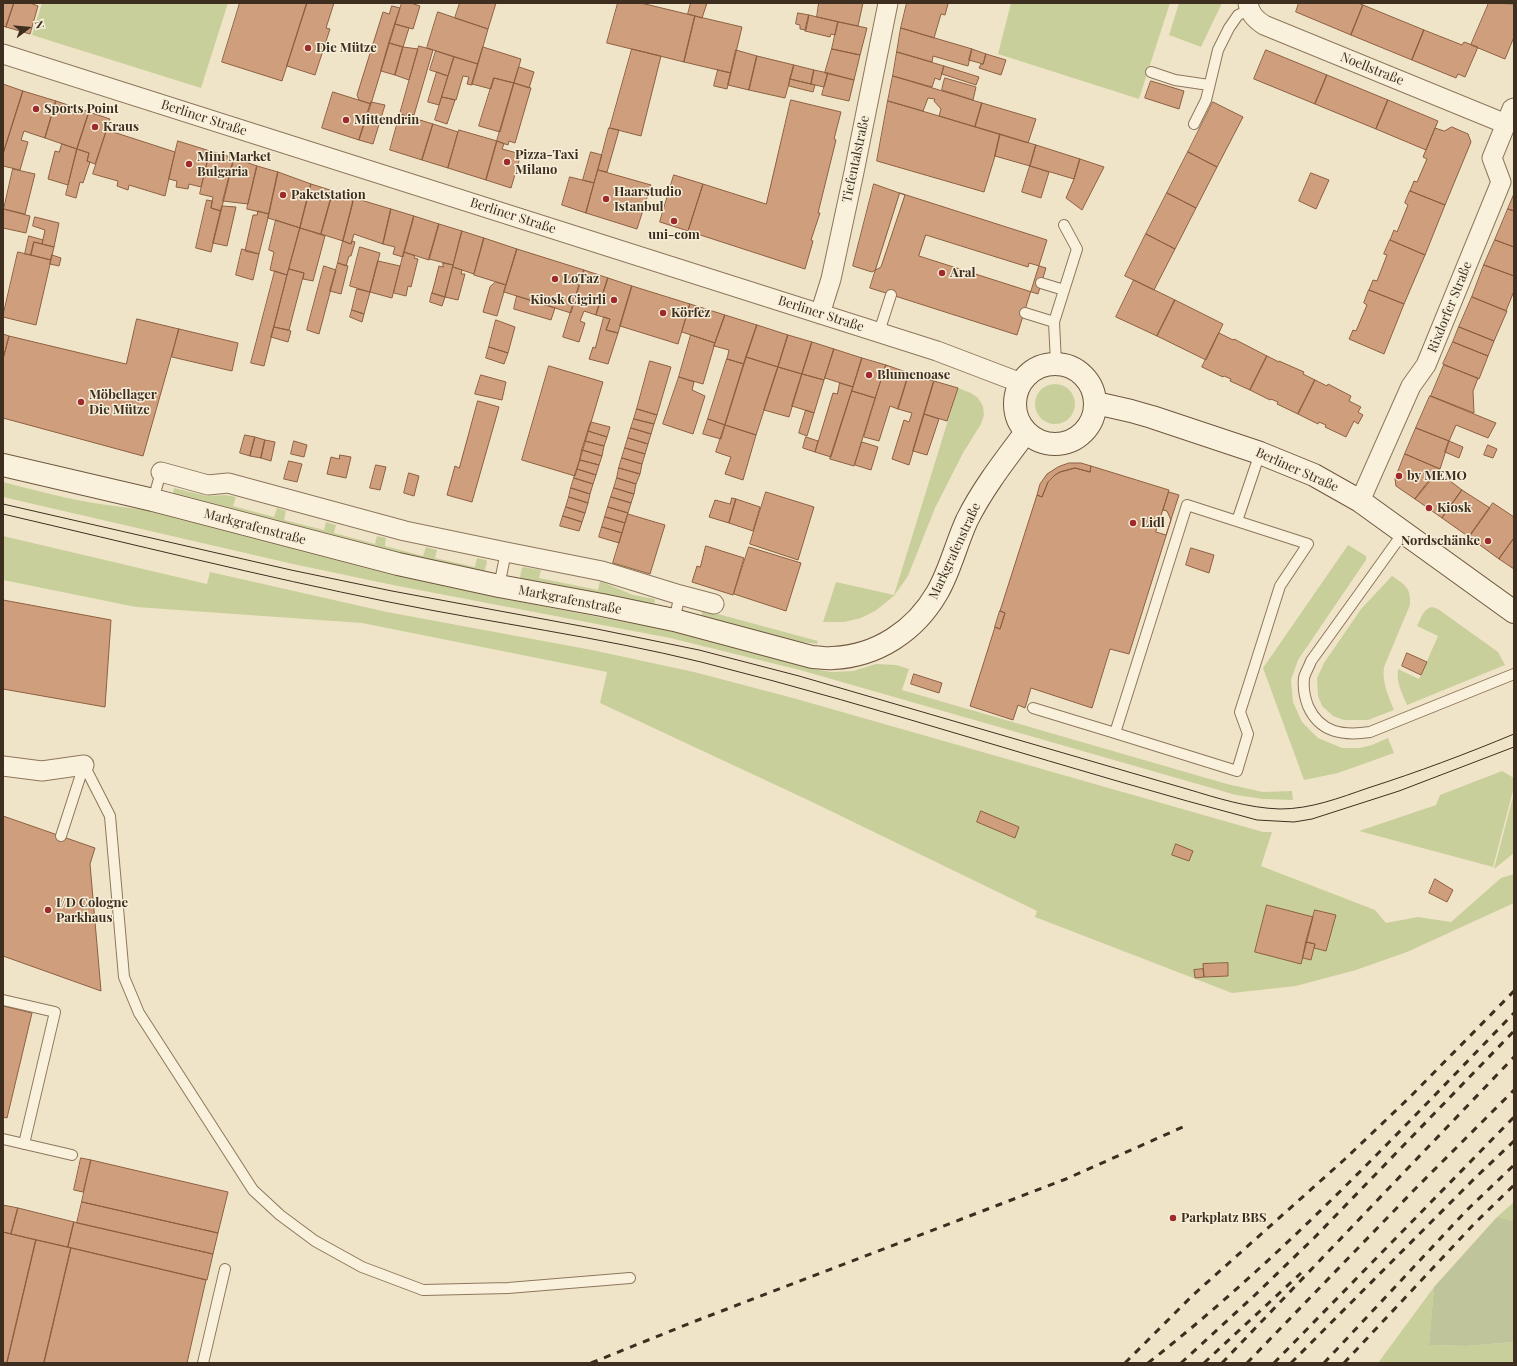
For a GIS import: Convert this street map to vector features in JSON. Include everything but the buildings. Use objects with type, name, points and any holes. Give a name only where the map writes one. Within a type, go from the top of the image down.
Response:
[{"type":"main road","points":[[1056,363],[1070,366],[1085,376],[1095,394],[1096,403],[1094,415],[1089,426],[1081,435],[1071,441],[1059,444],[1047,443],[1036,439],[1026,432],[1019,421],[1015,408],[1016,395],[1021,383],[1028,374],[1036,368],[1046,364],[1056,363]]},
{"type":"main road","name":"Berliner Straße","points":[[1096,403],[1152,417],[1260,453],[1314,475],[1360,501],[1514,612]]},
{"type":"main road","name":"Markgrafenstraße","points":[[3,465],[153,500],[390,562],[499,586],[674,620],[819,657],[832,658],[850,657],[871,651],[892,641],[911,627],[926,611],[938,592],[967,521],[982,494],[1026,432]]},
{"type":"street","name":"Tiefentalstraße","points":[[820,314],[831,279],[888,3]]},
{"type":"street","name":"Noellstraße","points":[[1248,6],[1255,19],[1264,25],[1510,116]]},
{"type":"street","name":"Berliner Straße","points":[[3,54],[937,351],[1021,383]]},
{"type":"street","name":"Rixdorfer Straße","points":[[1360,501],[1411,386],[1426,365],[1501,182],[1492,158],[1510,116]]},
{"type":"street","points":[[161,472],[208,485],[228,483],[405,531],[602,571],[714,604]]},
{"type":"street","points":[[3,766],[42,771],[84,765]]},
{"type":"lane","points":[[1194,124],[1206,100],[1218,50],[1229,28],[1238,15],[1248,6]]},
{"type":"lane","points":[[1151,72],[1175,80],[1209,85]]},
{"type":"lane","points":[[1056,363],[1054,322],[1077,249],[1064,225]]},
{"type":"lane","points":[[1041,283],[1064,290]]},
{"type":"lane","points":[[878,332],[891,295]]},
{"type":"lane","points":[[1025,312],[1054,322]]},
{"type":"lane","points":[[1237,521],[1260,453]]},
{"type":"lane","points":[[153,500],[161,472]]},
{"type":"lane","points":[[1033,708],[1237,771],[1248,734],[1240,712],[1280,586],[1308,544],[1187,505],[1115,733]]},
{"type":"lane","points":[[1403,533],[1311,661],[1304,679],[1305,699],[1312,714],[1325,728],[1339,733],[1355,734],[1370,732],[1514,674]]},
{"type":"lane","points":[[499,586],[506,552]]},
{"type":"lane","points":[[674,620],[680,595]]},
{"type":"lane","points":[[61,836],[84,765]]},
{"type":"lane","points":[[84,765],[110,816],[124,977],[139,1013],[253,1190],[280,1215],[315,1241],[362,1267],[423,1290],[508,1288],[630,1278]]},
{"type":"lane","points":[[3,1000],[55,1012],[24,1144]]},
{"type":"lane","points":[[3,1139],[72,1155]]},
{"type":"lane","points":[[203,1363],[225,1269]]},
{"type":"green space","points":[[42,3],[228,3],[201,88],[32,35]]},
{"type":"green space","points":[[1011,3],[1170,3],[1139,99],[998,54]]},
{"type":"green space","points":[[1179,3],[1222,3],[1201,47],[1169,35]]},
{"type":"green space","points":[[1055,384],[1063,386],[1069,390],[1073,396],[1075,404],[1073,412],[1069,418],[1063,422],[1055,424],[1047,422],[1041,418],[1037,412],[1035,404],[1037,396],[1041,390],[1047,386]]},
{"type":"green space","points":[[958,388],[971,393],[978,398],[983,406],[984,415],[981,424],[963,453],[935,508],[908,576],[894,596],[875,611],[861,618],[844,622],[823,622],[836,582],[894,595]]},
{"type":"green space","points":[[3,482],[77,500],[150,511],[395,575],[495,597],[671,631],[809,668],[831,672],[853,671],[876,664],[896,665],[909,669],[902,690],[1227,784],[1263,792],[1292,791],[1293,800],[1263,799],[1236,795],[800,670],[670,638],[393,585],[293,564],[3,497]]},
{"type":"green space","points":[[174,488],[207,496],[225,495],[236,497],[233,506],[274,517],[277,508],[286,511],[284,520],[324,530],[326,522],[336,525],[334,533],[375,544],[377,536],[386,538],[385,546],[423,556],[426,547],[437,550],[435,558],[475,567],[477,558],[486,560],[485,570],[483,571],[401,553],[173,493]]},
{"type":"green space","points":[[3,536],[207,584],[210,572],[387,612],[592,650],[694,672],[793,698],[1263,832],[1272,832],[1261,866],[1375,910],[1386,923],[1418,917],[1451,922],[1501,878],[1514,874],[1514,903],[1407,952],[1356,970],[1296,986],[1232,993],[1035,917],[1037,911],[810,801],[600,703],[607,672],[362,623],[136,607],[3,580]]},
{"type":"green space","points":[[1348,545],[1366,556],[1366,560],[1298,660],[1291,680],[1293,702],[1302,722],[1318,738],[1342,748],[1360,748],[1372,745],[1388,738],[1394,753],[1338,773],[1304,780],[1263,668]]},
{"type":"green space","points":[[523,567],[541,570],[539,578],[598,590],[600,581],[633,595],[655,599],[654,604],[521,579],[520,577]]},
{"type":"green space","points":[[1392,576],[1406,587],[1410,599],[1410,605],[1384,667],[1385,684],[1394,710],[1368,720],[1344,720],[1333,716],[1322,706],[1318,696],[1317,678],[1324,663],[1361,609]]},
{"type":"green space","points":[[1432,607],[1438,609],[1498,652],[1505,665],[1407,705],[1401,692],[1398,669],[1419,679],[1438,636],[1417,626],[1424,612]]},
{"type":"green space","points":[[703,610],[818,641],[817,644],[796,641],[701,616]]},
{"type":"green space","points":[[1502,771],[1514,778],[1514,787],[1493,867],[1359,831],[1436,805],[1440,795]]},
{"type":"green space","points":[[1514,793],[1514,853],[1494,869]]},
{"type":"green space","points":[[1514,1202],[1514,1221],[1497,1217]]},
{"type":"green space","points":[[1497,1217],[1514,1221],[1514,1342],[1466,1346],[1429,1345],[1434,1287]]},
{"type":"green space","points":[[1434,1287],[1429,1345],[1466,1346],[1514,1342],[1514,1363],[1378,1363]]},
{"type":"tram line","points":[[3,504],[291,570],[699,650],[799,676],[1221,799],[1256,807],[1291,809],[1325,802],[1424,769],[1514,734]]},
{"type":"tram line","points":[[3,514],[244,571],[341,592],[428,610],[624,645],[701,662],[771,680],[1257,820],[1294,822],[1312,819],[1399,791],[1514,747]]},
{"type":"railway","points":[[1125,1363],[1193,1295],[1345,1159],[1411,1096],[1514,991]]},
{"type":"railway","points":[[1148,1363],[1197,1323],[1291,1238],[1382,1149],[1514,1013]]},
{"type":"railway","points":[[1181,1363],[1315,1237],[1514,1031]]},
{"type":"railway","points":[[1222,1363],[1514,1057]]},
{"type":"railway","points":[[1247,1363],[1417,1187],[1514,1090]]},
{"type":"railway","points":[[1274,1363],[1514,1117]]},
{"type":"railway","points":[[591,1363],[693,1322],[1066,1179],[1185,1126]]},
{"type":"railway","points":[[1291,1363],[1474,1179],[1514,1141]]},
{"type":"railway","points":[[1324,1363],[1466,1211],[1514,1165]]},
{"type":"railway","points":[[1344,1363],[1474,1224],[1514,1185]]},
{"type":"railway","points":[[1204,1363],[1301,1273]]},
{"type":"place","name":"Die Mütze","points":[[308,48]]},
{"type":"place","name":"Sports Point","points":[[36,109]]},
{"type":"place","name":"Mittendrin","points":[[346,120]]},
{"type":"place","name":"Kraus","points":[[95,127]]},
{"type":"place","name":"Pizza-Taxi Milano","points":[[507,162]]},
{"type":"place","name":"Mini Market Bulgaria","points":[[189,164]]},
{"type":"place","name":"Paketstation","points":[[283,195]]},
{"type":"place","name":"Haarstudio Istanbul","points":[[606,199]]},
{"type":"place","name":"uni-com","points":[[674,221]]},
{"type":"place","name":"Aral","points":[[942,273]]},
{"type":"place","name":"LoTaz","points":[[555,279]]},
{"type":"place","name":"Kiosk Cigirli","points":[[614,300]]},
{"type":"place","name":"Körfez","points":[[663,313]]},
{"type":"place","name":"Blumenoase","points":[[869,375]]},
{"type":"place","name":"Möbellager Die Mütze","points":[[81,402]]},
{"type":"place","name":"by MEMO","points":[[1399,476]]},
{"type":"place","name":"Kiosk","points":[[1429,508]]},
{"type":"place","name":"Lidl","points":[[1133,523]]},
{"type":"place","name":"Nordschänke","points":[[1488,541]]},
{"type":"place","name":"I/D Cologne Parkhaus","points":[[48,910]]},
{"type":"place","name":"Parkplatz BBS","points":[[1173,1218]]}]
